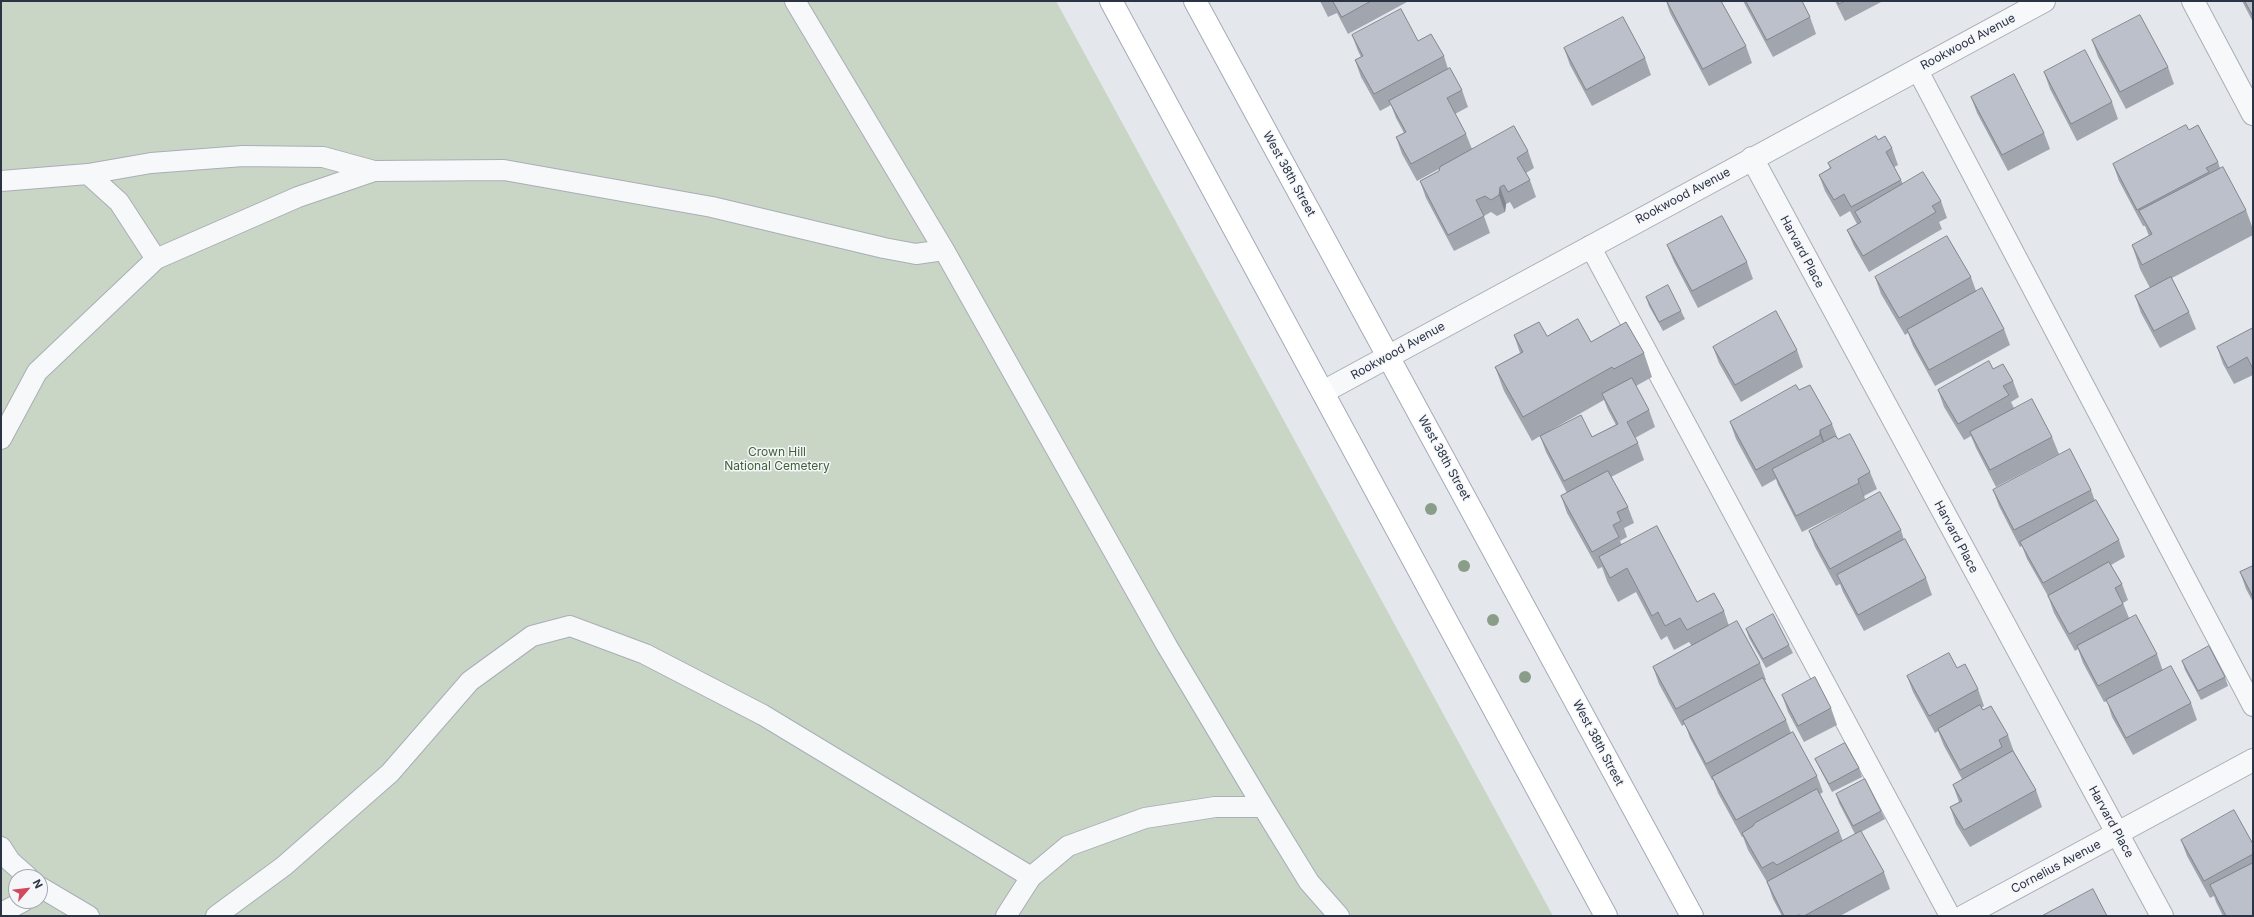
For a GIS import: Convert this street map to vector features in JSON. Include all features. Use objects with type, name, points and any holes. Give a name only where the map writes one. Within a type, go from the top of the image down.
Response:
[{"type":"main road","points":[[1111,1],[1606,916]]},
{"type":"main road","name":"West 38th Street","points":[[1195,1],[1692,916]]},
{"type":"street","name":"Rookwood Avenue","points":[[1322,392],[2044,1]]},
{"type":"street","points":[[2193,1],[2253,114]]},
{"type":"street","name":"Harvard Place","points":[[1752,158],[2162,916]]},
{"type":"street","name":"Cornelius Avenue","points":[[1964,916],[2253,760]]},
{"type":"lane","points":[[795,1],[944,250],[1167,646],[1308,882],[1339,916]]},
{"type":"lane","points":[[1918,69],[2253,706]]},
{"type":"lane","points":[[1,181],[88,174],[151,163],[243,156],[323,158],[374,171],[504,170],[712,207],[916,254],[944,250]]},
{"type":"lane","points":[[1,439],[37,372],[156,260],[298,197],[374,171]]},
{"type":"lane","points":[[88,174],[119,202],[156,260]]},
{"type":"lane","points":[[1590,246],[1950,916]]},
{"type":"lane","points":[[216,916],[284,866],[390,773],[470,681],[532,636],[570,626],[645,654],[763,715],[1031,877]]},
{"type":"lane","points":[[1006,916],[1031,877],[1068,846],[1145,818],[1215,807],[1263,807]]},
{"type":"lane","points":[[1,847],[10,861],[19,869]]},
{"type":"lane","points":[[48,895],[89,916]]},
{"type":"green space","name":"Crown Hill National Cemetery","points":[[1,1],[1056,1],[1553,916],[1,916]]},
{"type":"building","points":[[1333,1],[1371,1],[1342,17]]},
{"type":"building","points":[[1667,1],[1721,1],[1746,46],[1703,69]]},
{"type":"building","points":[[1746,1],[1802,1],[1810,17],[1767,40]]},
{"type":"building","points":[[1838,1],[1845,1],[1839,4]]},
{"type":"building","points":[[2245,1],[2253,1],[2253,16]]},
{"type":"building","points":[[1401,9],[1418,41],[1431,34],[1444,56],[1374,94],[1355,60],[1363,56],[1352,35]]},
{"type":"building","points":[[2140,15],[2168,67],[2120,92],[2092,40]]},
{"type":"building","points":[[1623,17],[1645,58],[1586,90],[1564,48]]},
{"type":"building","points":[[2085,50],[2112,102],[2071,124],[2044,72]]},
{"type":"building","points":[[1450,68],[1462,90],[1447,98],[1466,134],[1411,164],[1396,137],[1406,132],[1389,101]]},
{"type":"building","points":[[2014,74],[2044,133],[2002,155],[1971,97]]},
{"type":"building","points":[[2186,125],[2189,130],[2198,125],[2218,162],[2206,168],[2209,172],[2137,210],[2113,164]]},
{"type":"building","points":[[1514,126],[1528,151],[1517,158],[1530,180],[1508,192],[1504,185],[1500,187],[1499,195],[1491,200],[1485,196],[1476,200],[1484,216],[1448,235],[1420,181],[1439,171],[1440,167]]},
{"type":"building","points":[[1876,136],[1878,140],[1885,136],[1892,148],[1886,152],[1901,180],[1851,207],[1844,194],[1834,200],[1819,175],[1831,168],[1828,163]]},
{"type":"building","points":[[2223,167],[2246,210],[2142,265],[2132,245],[2152,234],[2139,211]]},
{"type":"building","points":[[1923,172],[1941,201],[1932,206],[1936,212],[1863,256],[1847,230],[1861,222],[1855,212]]},
{"type":"building","points":[[1722,216],[1747,262],[1692,291],[1667,245]]},
{"type":"building","points":[[1947,236],[1971,277],[1899,318],[1875,277]]},
{"type":"building","points":[[2171,277],[2189,312],[2154,331],[2135,296]]},
{"type":"building","points":[[1668,285],[1681,311],[1659,322],[1646,297]]},
{"type":"building","points":[[1982,288],[2004,329],[1929,370],[1907,330]]},
{"type":"building","points":[[1776,311],[1797,350],[1735,385],[1713,347]]},
{"type":"building","points":[[1578,319],[1591,342],[1626,322],[1644,353],[1614,369],[1612,367],[1523,417],[1495,367],[1523,352],[1514,335],[1539,322],[1547,336]]},
{"type":"building","points":[[2253,328],[2253,369],[2247,357],[2228,368],[2217,347]]},
{"type":"building","points":[[1989,361],[1993,369],[2003,364],[2013,381],[2003,386],[2009,395],[1958,424],[1938,390]]},
{"type":"building","points":[[1632,378],[1649,410],[1627,422],[1638,443],[1564,481],[1540,436],[1581,415],[1592,437],[1618,424],[1602,394]]},
{"type":"building","points":[[1796,385],[1799,390],[1810,385],[1832,424],[1820,430],[1820,435],[1756,470],[1730,422]]},
{"type":"building","points":[[2032,399],[2052,437],[1990,470],[1970,432]]},
{"type":"building","points":[[1850,434],[1870,472],[1858,479],[1859,483],[1796,516],[1772,469],[1835,436],[1838,439]]},
{"type":"building","points":[[2070,449],[2091,490],[2014,530],[1993,490]]},
{"type":"building","points":[[1608,471],[1628,507],[1617,512],[1621,521],[1613,525],[1619,537],[1592,552],[1561,496]]},
{"type":"building","points":[[1880,492],[1901,530],[1830,569],[1809,531]]},
{"type":"building","points":[[2096,500],[2119,540],[2043,583],[2020,542]]},
{"type":"building","points":[[1657,526],[1697,602],[1714,593],[1724,611],[1687,630],[1680,618],[1665,626],[1658,612],[1652,616],[1627,568],[1610,578],[1599,557]]},
{"type":"building","points":[[1905,539],[1926,578],[1858,615],[1837,575]]},
{"type":"building","points":[[2109,562],[2122,584],[2115,588],[2123,604],[2069,634],[2048,596]]},
{"type":"building","points":[[2253,566],[2253,597],[2240,572]]},
{"type":"building","points":[[1773,614],[1789,645],[1763,659],[1746,629]]},
{"type":"building","points":[[2136,615],[2157,654],[2098,686],[2077,646]]},
{"type":"building","points":[[1737,621],[1760,663],[1676,709],[1653,667]]},
{"type":"building","points":[[2209,646],[2225,677],[2198,691],[2182,661]]},
{"type":"building","points":[[1949,653],[1957,668],[1965,664],[1978,689],[1929,716],[1907,676]]},
{"type":"building","points":[[2171,666],[2191,703],[2126,738],[2106,700]]},
{"type":"building","points":[[1815,677],[1831,708],[1798,726],[1782,695]]},
{"type":"building","points":[[1763,678],[1786,720],[1706,764],[1683,721]]},
{"type":"building","points":[[1980,705],[1983,710],[1991,706],[2008,735],[1999,740],[2002,747],[1960,770],[1938,729]]},
{"type":"building","points":[[1793,732],[1817,776],[1736,820],[1712,777]]},
{"type":"building","points":[[1845,743],[1859,768],[1829,784],[1815,759]]},
{"type":"building","points":[[2013,751],[2036,790],[1964,830],[1950,807],[1962,801],[1953,785]]},
{"type":"building","points":[[1865,779],[1881,811],[1853,826],[1836,794]]},
{"type":"building","points":[[1817,789],[1839,831],[1777,865],[1773,862],[1762,868],[1742,833],[1755,823]]},
{"type":"building","points":[[2234,810],[2253,844],[2253,854],[2204,881],[2181,840]]},
{"type":"building","points":[[1861,831],[1884,872],[1804,916],[1784,916],[1767,882]]},
{"type":"building","points":[[2253,863],[2253,916],[2226,916],[2210,885]]},
{"type":"building","points":[[2093,889],[2107,916],[2042,916]]}]
